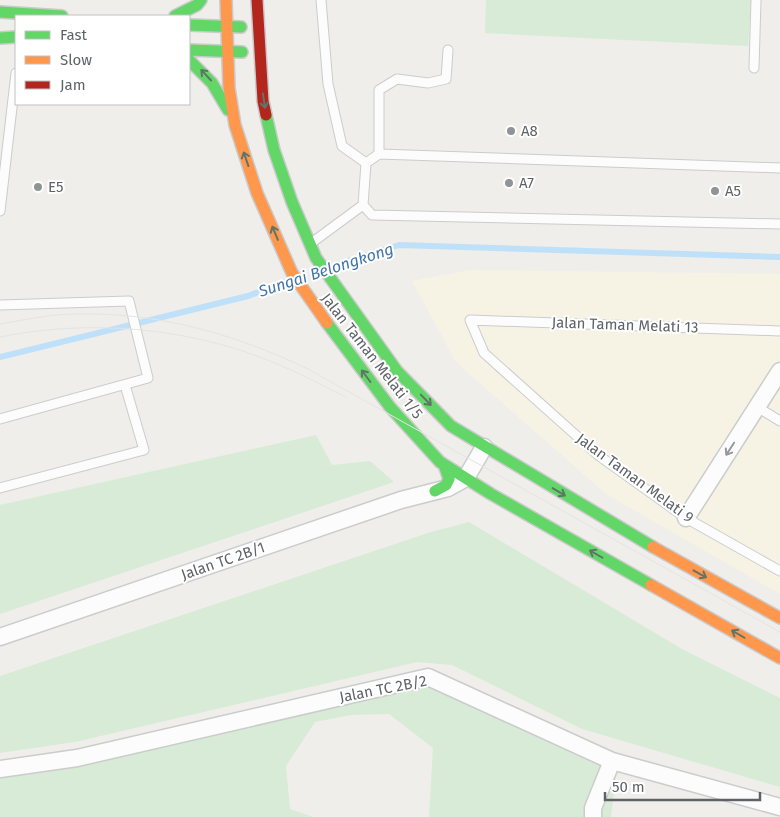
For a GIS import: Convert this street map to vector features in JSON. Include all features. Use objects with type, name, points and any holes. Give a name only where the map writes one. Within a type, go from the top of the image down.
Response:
[{"type":"main road","points":[[177,15],[197,5],[201,0]]},
{"type":"main road","name":"Jalan Taman Melati 1/5","points":[[226,0],[229,88],[236,125],[258,193],[292,273],[305,294],[390,407],[444,465],[491,494],[780,658]]},
{"type":"main road","name":"Jalan Taman Melati 1/5","points":[[257,0],[263,101],[274,150],[292,202],[316,258],[397,371],[451,426],[640,540],[780,618]]},
{"type":"main road","points":[[0,12],[46,15]]},
{"type":"main road","points":[[190,25],[258,28]]},
{"type":"main road","points":[[0,38],[15,36]]},
{"type":"main road","points":[[190,50],[259,53]]},
{"type":"main road","points":[[190,61],[206,74],[216,87],[236,125]]},
{"type":"main road","points":[[441,490],[449,478],[444,465]]},
{"type":"main road","points":[[441,490],[467,487],[491,494]]},
{"type":"street","points":[[686,518],[780,371]]},
{"type":"street","points":[[466,478],[484,447]]},
{"type":"street","name":"Jalan TC 2B/1","points":[[0,637],[392,504],[441,490],[466,478]]},
{"type":"street","name":"Jalan TC 2B/2","points":[[0,770],[77,758],[428,677],[612,761],[780,807]]},
{"type":"street","points":[[593,817],[593,808],[612,761]]},
{"type":"lane","points":[[321,0],[328,84],[342,146],[366,163]]},
{"type":"lane","points":[[754,68],[756,0]]},
{"type":"lane","points":[[379,154],[379,90],[397,79],[428,83],[446,78],[448,50]]},
{"type":"lane","points":[[0,211],[15,82]]},
{"type":"lane","points":[[366,163],[379,154],[780,168]]},
{"type":"lane","points":[[366,163],[363,205],[372,215],[780,224]]},
{"type":"lane","points":[[310,244],[363,205]]},
{"type":"lane","points":[[0,305],[129,301],[148,378],[0,419]]},
{"type":"lane","name":"Jalan Taman Melati 13","points":[[470,320],[780,331]]},
{"type":"lane","name":"Jalan Taman Melati 9","points":[[470,320],[484,353],[598,455],[686,518],[780,570]]},
{"type":"lane","points":[[0,488],[144,450],[125,385]]},
{"type":"lane","points":[[757,408],[780,421]]},
{"type":"shaded area","points":[[470,270],[780,274],[780,594],[606,494],[456,362],[412,281]]},
{"type":"green space","points":[[486,0],[751,0],[748,46],[485,33]]},
{"type":"green space","points":[[316,435],[332,465],[370,461],[394,482],[0,614],[0,505]]},
{"type":"green space","points":[[469,522],[682,649],[780,698],[780,787],[582,729],[452,665],[417,662],[75,742],[0,753],[0,676],[431,532]]},
{"type":"green space","points":[[449,682],[618,760],[611,817],[429,817],[433,748],[389,714],[351,715],[315,722],[286,766],[290,809],[313,817],[0,817],[0,774],[408,685]]},
{"type":"waterway","name":"Sungai Belongkong","points":[[329,267],[399,245],[780,257]]},
{"type":"waterway","name":"Sungai Belongkong","points":[[0,357],[248,296],[291,280]]},
{"type":"tram line","points":[[0,324],[66,314],[107,314],[166,321],[252,345],[308,369],[780,632]]},
{"type":"tram line","points":[[0,337],[33,331],[68,328],[102,328],[171,334],[205,340],[238,349],[270,361],[346,397]]},
{"type":"traffic: fast","points":[[177,15],[197,5],[201,0]]},
{"type":"traffic: fast","points":[[0,12],[46,15]]},
{"type":"traffic: fast","points":[[190,25],[241,27]]},
{"type":"traffic: fast","points":[[0,38],[15,37]]},
{"type":"traffic: fast","points":[[190,50],[242,52]]},
{"type":"traffic: fast","points":[[190,61],[212,83],[228,110]]},
{"type":"traffic: fast","points":[[266,115],[274,150],[292,202],[316,258],[397,371],[451,426],[653,547]]},
{"type":"traffic: fast","points":[[327,323],[390,407],[440,462],[491,494],[651,585]]},
{"type":"traffic: fast","points":[[435,491],[446,485],[449,479],[444,465]]},
{"type":"traffic: slow","points":[[226,0],[229,88],[235,125],[257,193],[292,273],[327,323]]},
{"type":"traffic: slow","points":[[653,547],[780,618]]},
{"type":"traffic: slow","points":[[651,585],[780,658]]},
{"type":"traffic: jam","points":[[257,0],[263,101],[266,115]]},
{"type":"place","name":"A8","points":[[511,131]]},
{"type":"place","name":"A7","points":[[509,183]]},
{"type":"place","name":"E5","points":[[38,187]]},
{"type":"place","name":"A5","points":[[715,191]]}]
